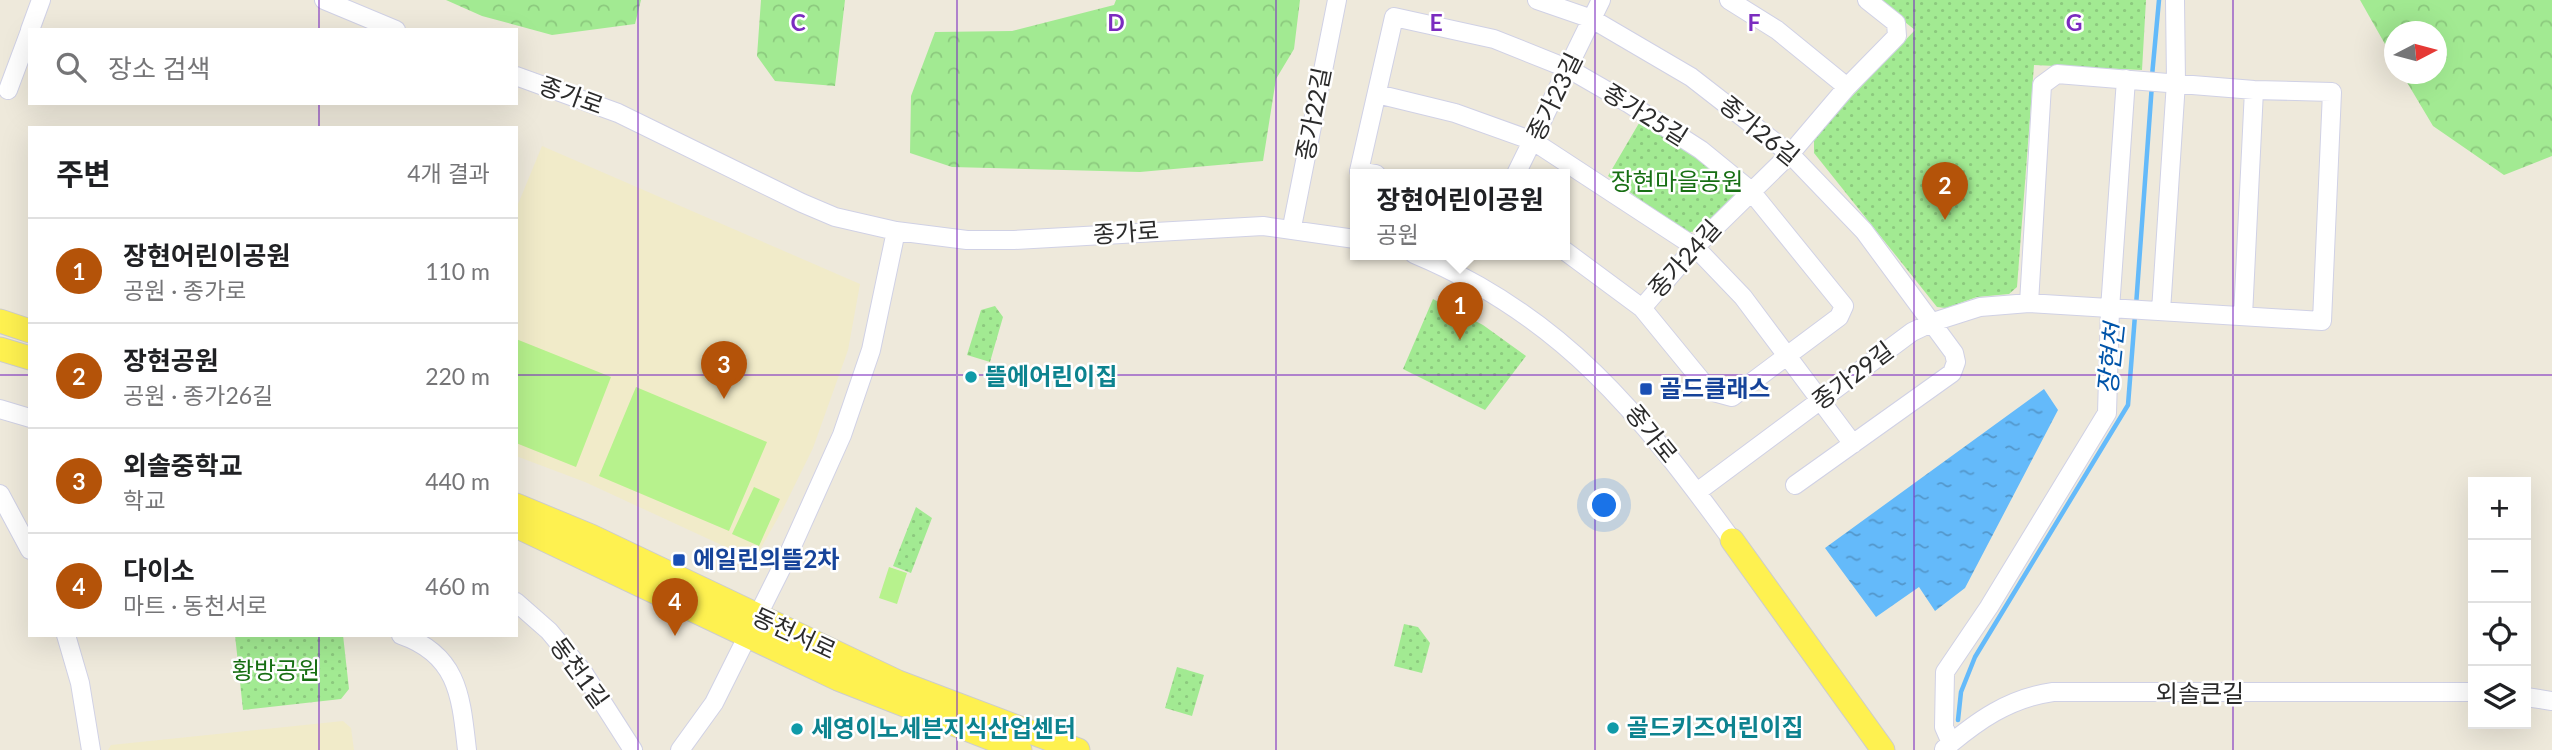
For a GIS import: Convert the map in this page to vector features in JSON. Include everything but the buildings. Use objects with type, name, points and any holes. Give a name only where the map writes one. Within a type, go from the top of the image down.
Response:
[{"type":"main road","points":[[0,321],[28,330]]},
{"type":"main road","points":[[0,349],[28,357]]},
{"type":"main road","name":"동천서로","points":[[518,506],[591,536],[890,702],[1020,750]]},
{"type":"main road","name":"동천서로","points":[[518,527],[751,626],[1078,750]]},
{"type":"main road","points":[[1732,540],[1881,748]]},
{"type":"street","points":[[31,28],[41,0]]},
{"type":"street","points":[[324,0],[391,28]]},
{"type":"street","name":"종가22길","points":[[1292,227],[1337,0]]},
{"type":"street","name":"종가26길","points":[[1537,0],[1592,19],[1691,77],[1790,154],[1864,231],[1954,354],[1956,362],[1952,373],[1795,485]]},
{"type":"street","name":"종가23길","points":[[1519,169],[1601,0]]},
{"type":"street","points":[[1728,0],[1777,30],[1847,86]]},
{"type":"street","name":"종가24길","points":[[1642,308],[1695,247],[1750,190],[1790,154],[1847,86],[1897,36],[1896,23],[1867,0]]},
{"type":"street","points":[[2156,311],[2175,0]]},
{"type":"street","name":"종가25길","points":[[1377,94],[1394,17],[1494,39],[1569,69],[1701,150],[1750,190],[1844,306],[1839,317],[1787,355]]},
{"type":"street","points":[[8,90],[28,36]]},
{"type":"street","name":"종가29길","points":[[1697,492],[1912,332],[1933,322],[1980,307],[2029,303],[2322,321],[2333,93],[2254,90],[2171,81],[2057,74],[2042,85],[2029,303]]},
{"type":"street","name":"종가로","points":[[518,77],[618,113],[802,203],[835,216],[896,231],[967,240],[1014,240],[1221,226],[1292,227],[1350,238]]},
{"type":"street","points":[[1947,746],[1944,727],[1945,672],[1989,607],[2107,413],[2130,79]]},
{"type":"street","points":[[2243,316],[2254,90]]},
{"type":"street","points":[[1359,169],[1377,94],[1455,113],[1533,141],[1695,247],[1744,297],[1853,444]]},
{"type":"street","points":[[680,750],[702,723],[816,496],[853,406],[871,350],[896,231]]},
{"type":"street","points":[[1570,255],[1642,308],[1710,391],[1732,397],[1787,355]]},
{"type":"street","name":"종가로","points":[[1426,260],[1491,291],[1533,318],[1577,355],[1643,422],[1732,540]]},
{"type":"street","points":[[0,409],[28,417]]},
{"type":"street","points":[[0,494],[28,546]]},
{"type":"street","name":"동천1길","points":[[518,604],[549,631],[583,672],[633,750]]},
{"type":"street","points":[[67,637],[82,693],[91,750]]},
{"type":"street","points":[[405,637],[431,650],[456,681],[467,750]]},
{"type":"street","name":"외솔큰길","points":[[1947,746],[1992,712],[2010,702],[2053,692],[2468,692]]},
{"type":"street","points":[[2531,698],[2552,701]]},
{"type":"shaded area","points":[[542,146],[860,284],[848,350],[813,448],[754,560],[585,482],[518,457],[518,204]]},
{"type":"shaded area","points":[[343,721],[351,728],[354,750],[108,750],[111,745]]},
{"type":"green space","points":[[446,0],[641,0],[635,24],[552,35],[482,16]]},
{"type":"green space","points":[[761,0],[845,0],[835,86],[775,81],[757,56]]},
{"type":"green space","points":[[1116,0],[1300,0],[1294,49],[1276,79],[1263,161],[1140,172],[952,167],[910,153],[911,96],[935,32],[1012,31],[1114,5]]},
{"type":"green space","points":[[1877,0],[2146,0],[2142,70],[2034,65],[2017,287],[2009,294],[1977,297],[1946,308],[1937,307],[1814,153],[1814,136],[1915,30]]},
{"type":"green space","points":[[2360,0],[2552,0],[2552,156],[2504,175],[2433,126],[2408,84],[2447,84],[2447,21],[2384,21],[2384,42]]},
{"type":"green space","name":"장현마을공원","points":[[1642,118],[1696,152],[1731,184],[1736,195],[1701,230],[1685,233],[1608,176]]},
{"type":"green space","points":[[1433,299],[1483,325],[1526,356],[1485,410],[1403,369]]},
{"type":"green space","points":[[995,306],[1003,317],[990,362],[967,355],[981,310]]},
{"type":"green space","points":[[518,340],[611,377],[576,467],[518,444]]},
{"type":"green space","points":[[636,387],[767,442],[729,531],[599,476]]},
{"type":"green space","points":[[754,487],[780,499],[759,546],[732,534]]},
{"type":"green space","points":[[916,507],[932,518],[911,573],[893,566]]},
{"type":"green space","points":[[889,567],[907,573],[897,604],[879,598]]},
{"type":"green space","points":[[1404,624],[1418,627],[1430,643],[1422,673],[1394,666]]},
{"type":"green space","name":"황방공원","points":[[235,637],[343,637],[349,689],[341,699],[243,710]]},
{"type":"green space","points":[[1177,667],[1204,675],[1192,716],[1165,708]]},
{"type":"water","points":[[2044,389],[2058,410],[1965,588],[1935,611],[1919,587],[1876,617],[1825,548]]},
{"type":"waterway","name":"장현천","points":[[2152,76],[2159,0]]},
{"type":"waterway","name":"장현천","points":[[2136,306],[2152,84]]},
{"type":"waterway","name":"장현천","points":[[1958,720],[1961,692],[1975,657],[2128,405],[2135,315]]},
{"type":"place","name":"장현공원","points":[[1945,220]]},
{"type":"place","name":"장현어린이공원","points":[[1460,340]]},
{"type":"place","name":"뜰에어린이집","points":[[971,377]]},
{"type":"place","name":"골드클래스","points":[[1646,389]]},
{"type":"place","name":"외솔중학교","points":[[724,399]]},
{"type":"place","name":"에일린의뜰2차","points":[[679,560]]},
{"type":"place","name":"다이소","points":[[675,636]]},
{"type":"place","name":"골드키즈어린이집","points":[[1613,728]]},
{"type":"place","name":"세영이노세븐지식산업센터","points":[[797,729]]}]
